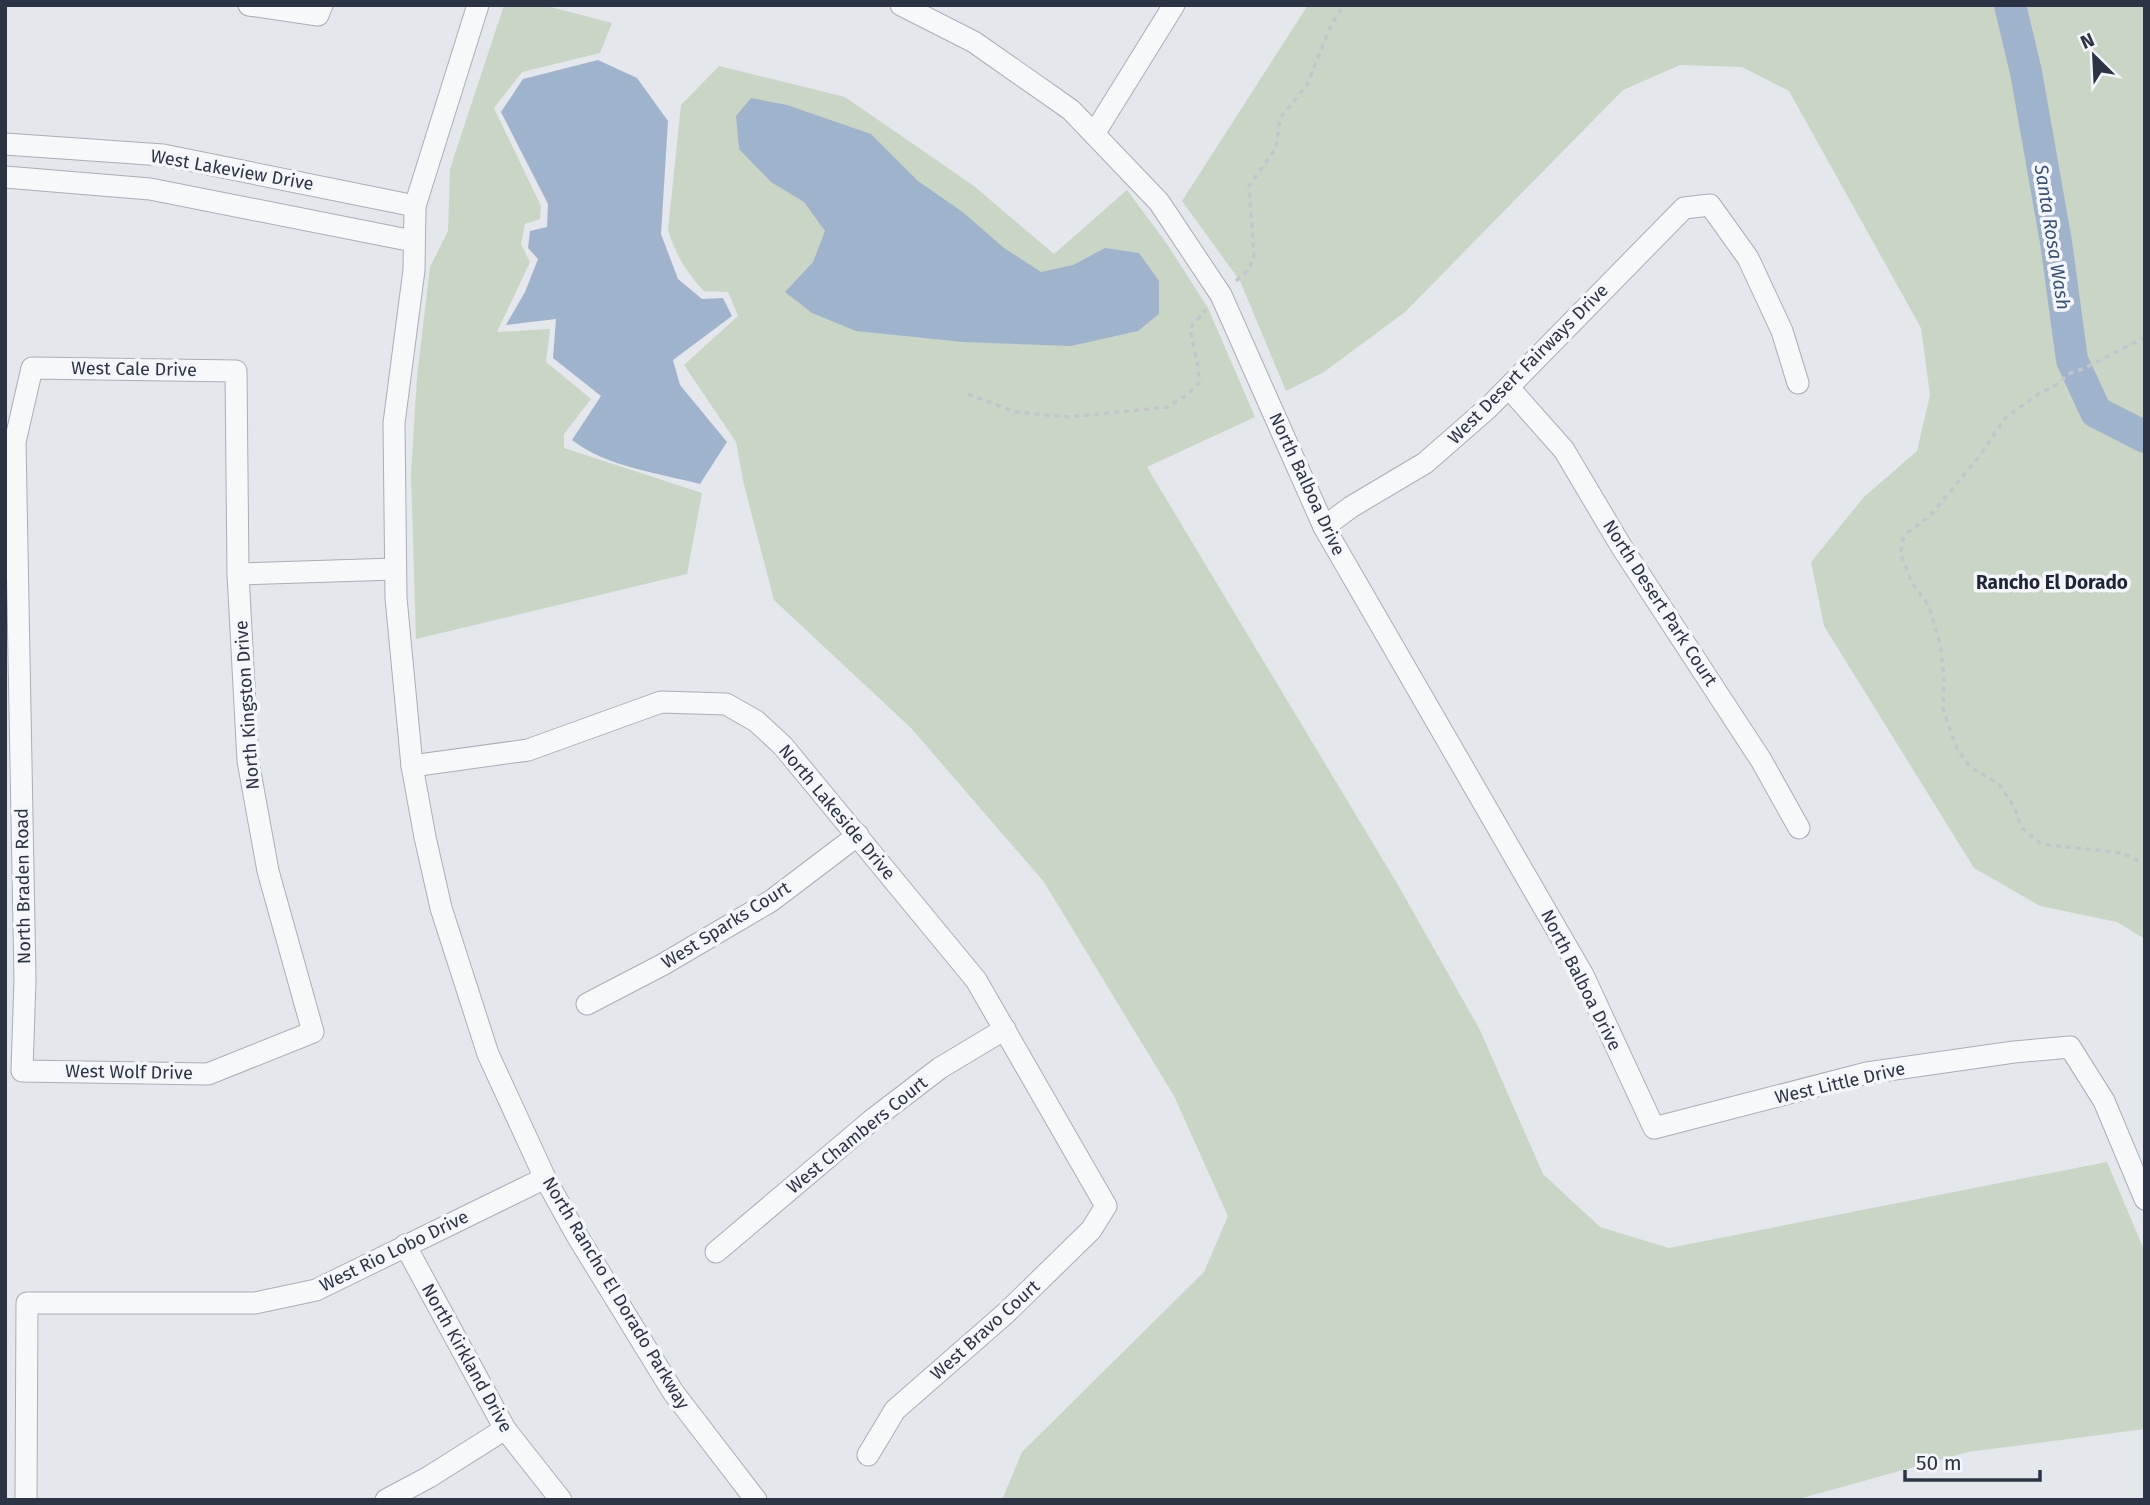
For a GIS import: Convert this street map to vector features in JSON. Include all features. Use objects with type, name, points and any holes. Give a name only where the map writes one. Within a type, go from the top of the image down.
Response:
[{"type":"street","points":[[249,5],[320,10]]},
{"type":"street","name":"North Rancho El Dorado Parkway","points":[[478,5],[415,206],[414,270],[394,423],[396,598],[412,766],[442,908],[465,984],[488,1054],[545,1178],[576,1234],[673,1392],[756,1500]]},
{"type":"street","points":[[1094,134],[1174,5]]},
{"type":"street","name":"North Balboa Drive","points":[[906,6],[974,42],[1071,110],[1159,202],[1221,295],[1324,527],[1583,975],[1654,1128]]},
{"type":"street","name":"West Lakeview Drive","points":[[5,144],[163,155],[415,206]]},
{"type":"street","name":"West Lakeview Drive","points":[[5,177],[150,189],[413,241]]},
{"type":"street","name":"West Desert Fairways Drive","points":[[1324,527],[1351,507],[1426,463],[1508,387],[1684,208],[1710,205],[1748,258],[1782,331],[1798,383]]},
{"type":"street","name":"West Cale Drive","points":[[32,368],[236,370]]},
{"type":"street","name":"North Braden Road","points":[[22,1071],[25,979],[15,442],[32,368]]},
{"type":"street","name":"North Kingston Drive","points":[[236,370],[238,574],[248,761],[268,871],[313,1032]]},
{"type":"street","name":"North Desert Park Court","points":[[1508,387],[1564,450],[1621,546],[1761,760],[1799,828]]},
{"type":"street","points":[[238,574],[395,569]]},
{"type":"street","name":"North Lakeside Drive","points":[[412,766],[528,750],[661,702],[726,705],[756,721],[783,746],[976,980],[1106,1206]]},
{"type":"street","name":"West Sparks Court","points":[[587,1004],[662,965],[771,901],[858,835]]},
{"type":"street","name":"West Chambers Court","points":[[716,1252],[872,1120],[940,1069],[1005,1029]]},
{"type":"street","name":"West Wolf Drive","points":[[22,1071],[208,1074],[313,1032]]},
{"type":"street","name":"West Little Drive","points":[[1654,1128],[1867,1073],[2014,1052],[2070,1048],[2104,1101],[2145,1199]]},
{"type":"street","name":"West Rio Lobo Drive","points":[[26,1500],[27,1303],[255,1303],[316,1290],[545,1178]]},
{"type":"street","name":"West Bravo Court","points":[[868,1455],[895,1410],[1006,1313],[1091,1230],[1106,1206]]},
{"type":"street","name":"North Kirkland Drive","points":[[405,1245],[505,1429],[561,1500]]},
{"type":"street","points":[[386,1500],[429,1477],[505,1429]]},
{"type":"path","points":[[1236,281],[1249,270],[1254,254],[1249,186],[1276,148],[1280,118],[1307,85],[1331,25],[1344,5]]},
{"type":"path","points":[[968,394],[1015,412],[1069,417],[1168,407],[1187,396],[1199,383],[1190,330],[1209,305]]},
{"type":"path","points":[[2145,337],[2072,373],[2005,418],[1981,454],[1930,516],[1907,533],[1902,541],[1901,555],[1912,583],[1929,606],[1940,644],[1944,678],[1943,709],[1957,749],[1970,767],[1999,784],[2015,808],[2021,827],[2041,844],[2122,853],[2145,864]]},
{"type":"green space","points":[[504,5],[543,5],[612,23],[600,53],[522,72],[494,108],[541,206],[540,219],[525,224],[521,244],[530,262],[497,332],[550,329],[546,362],[591,399],[564,434],[564,448],[702,493],[687,574],[416,639],[411,474],[417,377],[430,267],[448,231],[450,169]]},
{"type":"green space","points":[[1308,5],[2145,5],[2145,939],[2117,922],[2040,906],[1974,868],[1824,626],[1811,562],[1864,497],[1917,451],[1930,395],[1921,328],[1789,91],[1742,67],[1680,65],[1623,90],[1405,312],[1324,372],[1286,391],[1240,281],[1182,201]]},
{"type":"green space","points":[[719,66],[845,97],[974,186],[1054,254],[1127,190],[1167,244],[1208,308],[1255,417],[1147,467],[1398,885],[1480,1030],[1543,1174],[1600,1227],[1669,1248],[2107,1162],[2145,1252],[2145,1429],[1968,1452],[1795,1500],[1002,1500],[1022,1452],[1204,1272],[1228,1216],[1174,1096],[1044,882],[911,728],[774,600],[744,485],[736,442],[684,365],[738,316],[728,292],[704,291],[692,277],[682,263],[668,230],[681,105]]},
{"type":"water","points":[[598,60],[637,78],[668,121],[661,234],[678,279],[702,299],[723,298],[732,316],[673,360],[680,385],[727,442],[700,484],[617,463],[572,440],[601,396],[553,358],[556,319],[506,325],[525,292],[538,259],[528,248],[530,231],[547,227],[548,204],[501,112],[523,79]]},
{"type":"water","points":[[751,98],[787,105],[871,134],[918,181],[964,213],[1004,248],[1041,272],[1073,265],[1105,248],[1139,253],[1159,281],[1159,314],[1138,331],[1071,346],[963,342],[856,331],[812,313],[785,292],[813,262],[825,231],[804,202],[771,182],[739,149],[736,116]]},
{"type":"waterway","name":"Santa Rosa Wash","points":[[2010,5],[2026,72],[2056,242],[2072,360],[2096,412],[2145,437]]},
{"type":"district","name":"Rancho El Dorado","points":[[2052,582]]}]
